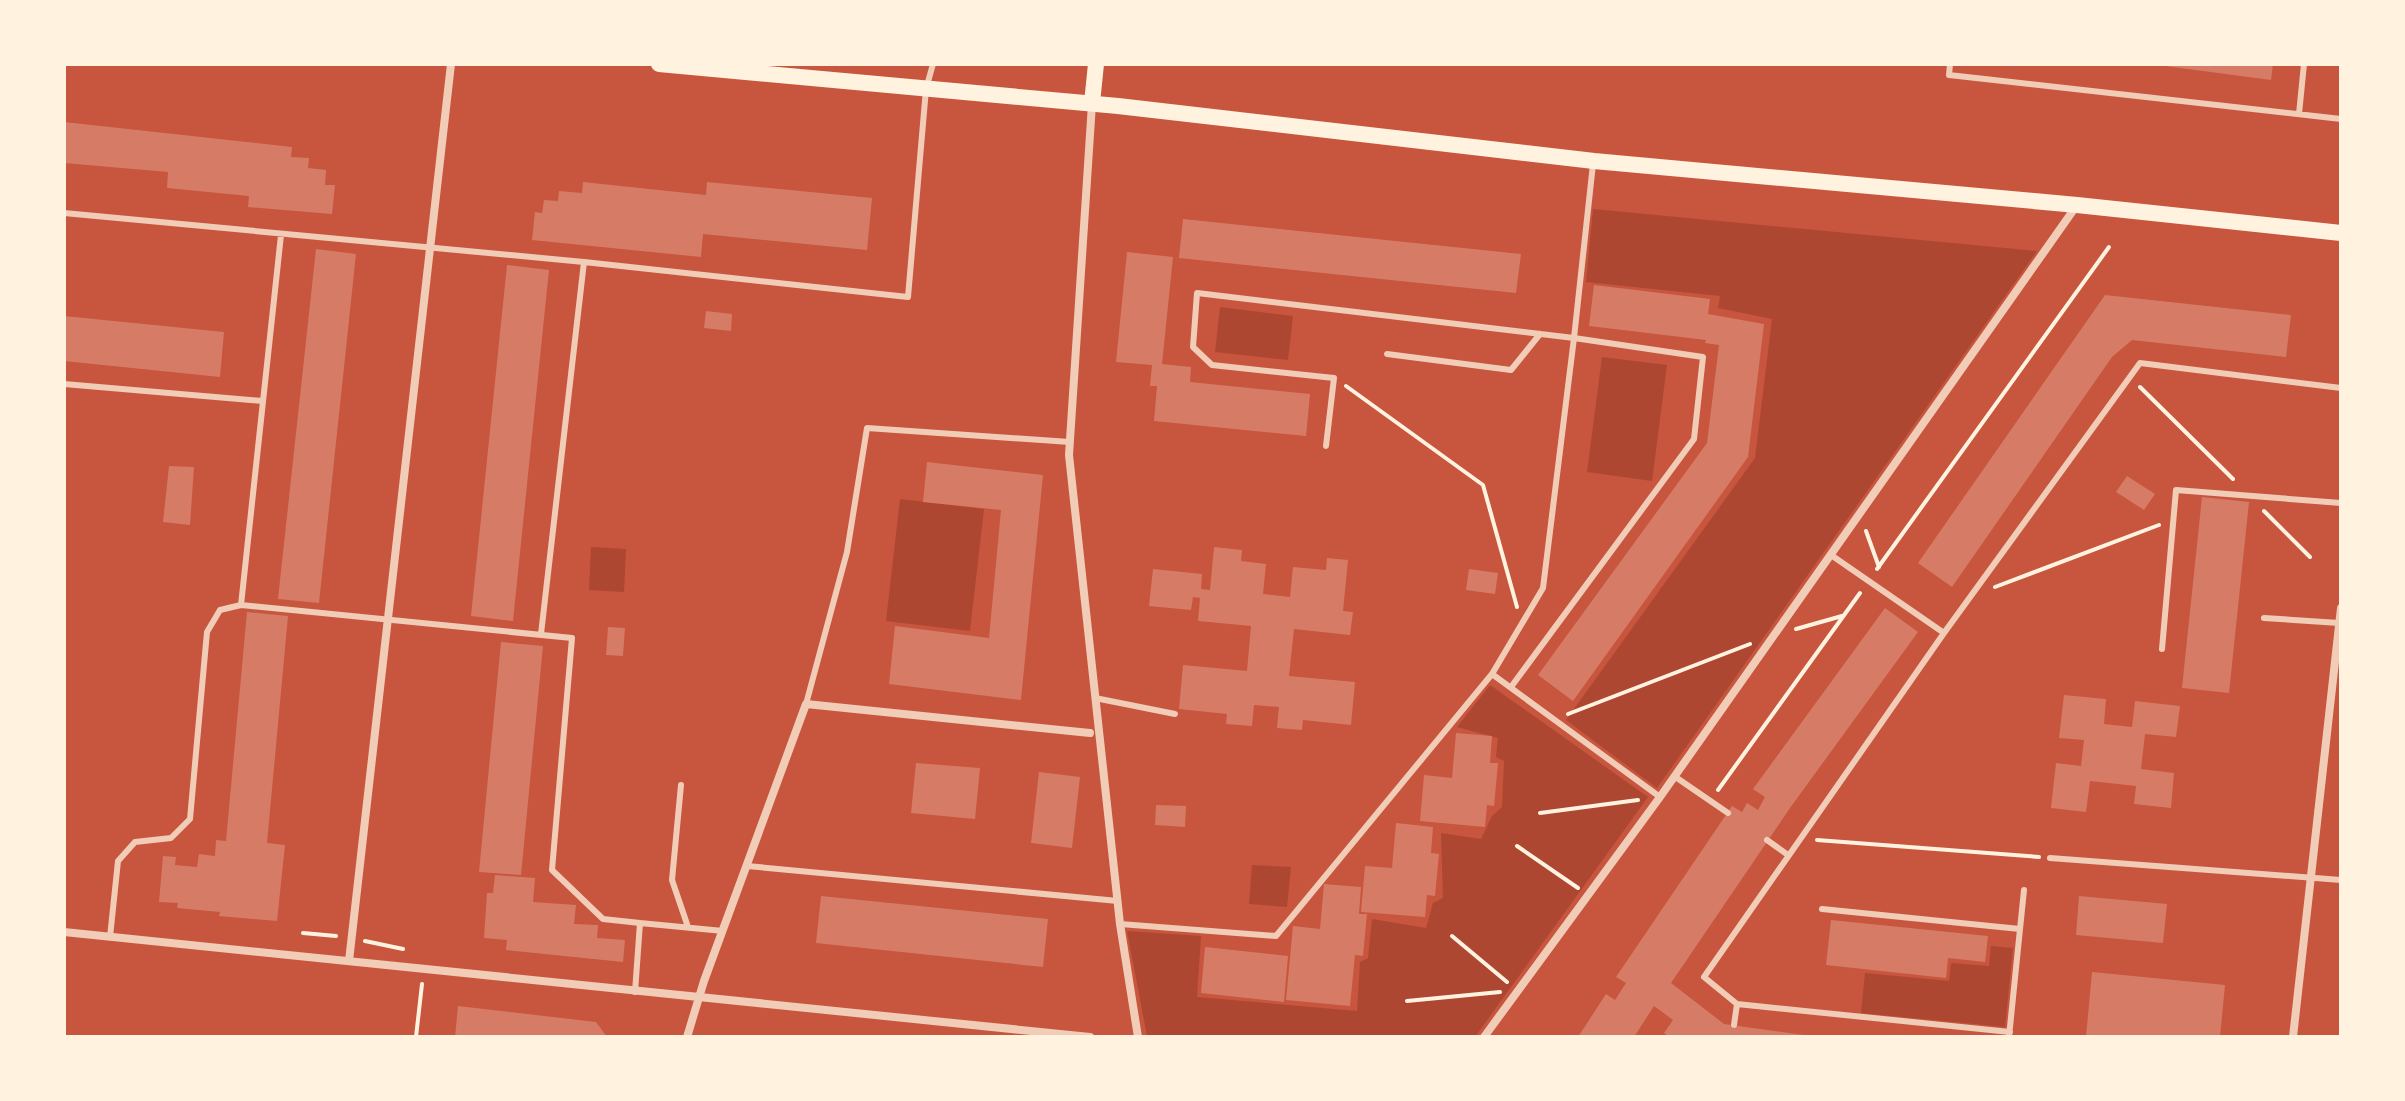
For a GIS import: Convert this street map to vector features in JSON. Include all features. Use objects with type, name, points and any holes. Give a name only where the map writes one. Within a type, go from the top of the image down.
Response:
[{"type":"main road","points":[[659,64],[1092,103],[1594,161],[2077,205],[2341,233]]},
{"type":"main road","points":[[1092,103],[1096,64]]},
{"type":"street","points":[[349,961],[451,64]]},
{"type":"street","points":[[1092,103],[1070,442],[1120,924],[1138,1037]]},
{"type":"street","points":[[1484,1037],[1660,797],[2077,205]]},
{"type":"street","points":[[2293,1037],[2308,877],[2341,608]]},
{"type":"street","points":[[687,1037],[806,704],[1090,733]]},
{"type":"street","points":[[64,932],[1090,1037]]},
{"type":"lane","points":[[64,213],[584,262],[908,297],[926,89],[933,64]]},
{"type":"lane","points":[[1950,64],[1949,75],[2341,119]]},
{"type":"lane","points":[[2299,114],[2304,64]]},
{"type":"lane","points":[[1120,924],[1276,936],[1492,674],[1543,588],[1594,161]]},
{"type":"lane","points":[[241,605],[281,235]]},
{"type":"lane","points":[[541,634],[584,262]]},
{"type":"lane","points":[[1326,446],[1334,378],[1212,365],[1193,347],[1197,293],[1574,338],[1703,357],[1694,439],[1511,687]]},
{"type":"lane","points":[[1387,354],[1511,370],[1540,334]]},
{"type":"lane","points":[[2024,890],[2010,1034],[1737,1004],[1704,977],[1970,596],[2140,363],[2341,388]]},
{"type":"lane","points":[[64,384],[263,401]]},
{"type":"lane","points":[[806,704],[847,552],[867,428],[1070,442]]},
{"type":"lane","points":[[2162,649],[2176,490],[2341,503]]},
{"type":"lane","points":[[1831,555],[1944,633]]},
{"type":"lane","points":[[110,937],[118,861],[135,842],[171,838],[190,819],[207,632],[220,610],[241,605],[572,638],[552,870],[603,919],[723,931]]},
{"type":"lane","points":[[2264,618],[2339,623]]},
{"type":"lane","points":[[1492,674],[1660,797]]},
{"type":"lane","points":[[1095,698],[1175,714]]},
{"type":"lane","points":[[1674,776],[1728,813]]},
{"type":"lane","points":[[681,785],[672,880],[688,927]]},
{"type":"lane","points":[[1767,840],[1788,855]]},
{"type":"lane","points":[[2050,858],[2341,880]]},
{"type":"lane","points":[[747,866],[1118,901]]},
{"type":"lane","points":[[1822,909],[2020,929]]},
{"type":"lane","points":[[635,992],[640,923]]},
{"type":"lane","points":[[1734,1025],[1737,1004]]},
{"type":"path","points":[[1710,801],[2109,247]]},
{"type":"path","points":[[2130,376],[2310,557]]},
{"type":"path","points":[[1334,378],[1483,485],[1521,625]]},
{"type":"path","points":[[1860,513],[1879,567]]},
{"type":"path","points":[[1970,596],[2174,520]]},
{"type":"path","points":[[1554,719],[1774,635],[1843,616]]},
{"type":"path","points":[[1540,813],[1660,797]]},
{"type":"path","points":[[1798,839],[2050,858]]},
{"type":"path","points":[[1517,846],[1588,895]]},
{"type":"path","points":[[1452,936],[1518,991]]},
{"type":"path","points":[[416,1037],[424,970]]},
{"type":"path","points":[[1407,1001],[1518,991]]},
{"type":"shaded area","points":[[1593,209],[2037,251],[1657,788],[1566,720],[1755,458],[1772,319],[1718,308],[1720,296],[1586,282]]},
{"type":"shaded area","points":[[1220,307],[1293,316],[1288,360],[1215,352]]},
{"type":"shaded area","points":[[1602,357],[1667,365],[1652,481],[1587,472]]},
{"type":"shaded area","points":[[900,499],[984,509],[970,631],[886,621]]},
{"type":"shaded area","points":[[591,547],[626,549],[624,592],[589,590]]},
{"type":"shaded area","points":[[1490,685],[1648,797],[1475,1037],[1147,1036],[1127,931],[1201,936],[1197,997],[1357,1011],[1360,962],[1368,958],[1372,919],[1426,928],[1433,903],[1443,898],[1441,833],[1481,839],[1492,816],[1502,807],[1504,761],[1496,757],[1498,738],[1457,727]]},
{"type":"shaded area","points":[[1252,865],[1291,867],[1287,907],[1249,904]]},
{"type":"shaded area","points":[[1991,946],[2013,948],[2005,1027],[1861,1013],[1865,973],[1949,981],[1951,963],[1989,966]]},
{"type":"building","points":[[2150,64],[2273,64],[2271,80]]},
{"type":"building","points":[[64,122],[292,147],[291,157],[309,158],[308,168],[326,170],[325,185],[335,185],[332,214],[248,207],[249,196],[167,188],[168,172],[64,163]]},
{"type":"building","points":[[583,182],[706,195],[707,182],[872,198],[867,250],[703,234],[701,257],[532,240],[535,212],[542,213],[544,200],[558,201],[559,191],[582,193]]},
{"type":"building","points":[[1183,219],[1521,254],[1516,293],[1179,258]]},
{"type":"building","points":[[316,249],[356,254],[319,603],[278,599]]},
{"type":"building","points":[[1127,252],[1173,257],[1162,364],[1191,367],[1190,382],[1310,394],[1306,436],[1154,421],[1157,386],[1150,386],[1152,365],[1116,362]]},
{"type":"building","points":[[507,265],[549,270],[513,621],[471,616]]},
{"type":"building","points":[[1594,285],[1710,299],[1708,314],[1764,324],[1748,457],[1573,701],[1538,675],[1707,443],[1719,345],[1705,343],[1706,340],[1589,326]]},
{"type":"building","points":[[2105,295],[2291,315],[2286,357],[2132,340],[2112,357],[1952,587],[1918,563]]},
{"type":"building","points":[[706,311],[732,314],[731,331],[704,328]]},
{"type":"building","points":[[64,316],[224,332],[220,377],[64,361]]},
{"type":"building","points":[[927,462],[1043,475],[1021,700],[889,684],[895,626],[989,638],[1001,510],[923,502]]},
{"type":"building","points":[[169,466],[194,467],[190,525],[163,522]]},
{"type":"building","points":[[2127,476],[2155,494],[2144,510],[2116,492]]},
{"type":"building","points":[[2202,497],[2249,502],[2229,693],[2182,688]]},
{"type":"building","points":[[1214,547],[1242,550],[1241,561],[1266,564],[1263,594],[1290,597],[1293,567],[1326,570],[1327,558],[1348,560],[1343,611],[1353,612],[1350,635],[1294,629],[1289,676],[1355,682],[1351,725],[1303,720],[1302,730],[1277,728],[1279,707],[1254,705],[1252,726],[1226,724],[1227,714],[1179,709],[1183,665],[1247,671],[1251,626],[1198,621],[1200,598],[1193,597],[1191,610],[1149,606],[1153,569],[1202,574],[1201,589],[1210,590]]},
{"type":"building","points":[[1469,569],[1498,573],[1495,594],[1466,590]]},
{"type":"building","points":[[1885,608],[1918,632],[1790,808],[1671,983],[1724,1024],[1819,1037],[1669,1037],[1664,1033],[1673,1020],[1654,1006],[1634,1037],[1578,1037],[1606,994],[1615,1000],[1626,983],[1616,977],[1732,806],[1742,812],[1747,803],[1758,810],[1765,797],[1753,789]]},
{"type":"building","points":[[247,612],[288,616],[267,843],[285,845],[277,921],[219,916],[220,912],[177,908],[178,903],[159,902],[163,856],[176,857],[175,865],[197,867],[199,854],[215,856],[216,840],[226,841]]},
{"type":"building","points":[[608,627],[625,628],[623,656],[606,655]]},
{"type":"building","points":[[501,642],[543,646],[521,875],[479,872]]},
{"type":"building","points":[[2064,695],[2106,699],[2104,724],[2132,727],[2135,701],[2180,706],[2176,737],[2145,734],[2141,769],[2174,773],[2171,808],[2134,804],[2136,786],[2090,781],[2086,812],[2051,808],[2056,763],[2081,766],[2084,740],[2059,738]]},
{"type":"building","points":[[1456,733],[1492,736],[1490,763],[1498,763],[1494,806],[1487,805],[1485,827],[1420,821],[1424,775],[1452,778]]},
{"type":"building","points":[[916,763],[980,768],[975,819],[911,813]]},
{"type":"building","points":[[1039,772],[1080,777],[1072,848],[1031,843]]},
{"type":"building","points":[[1156,805],[1186,806],[1185,827],[1155,825]]},
{"type":"building","points":[[1396,823],[1433,827],[1431,853],[1439,854],[1435,896],[1427,895],[1425,917],[1361,912],[1365,866],[1392,868]]},
{"type":"building","points":[[495,875],[535,878],[533,902],[576,905],[574,924],[598,925],[597,938],[625,940],[623,962],[506,950],[507,940],[484,938],[487,893],[493,893]]},
{"type":"building","points":[[1324,884],[1361,887],[1359,914],[1367,914],[1363,956],[1355,955],[1350,1006],[1286,1000],[1293,926],[1320,929]]},
{"type":"building","points":[[821,896],[1048,919],[1043,967],[816,943]]},
{"type":"building","points":[[2079,896],[2167,904],[2163,943],[2076,935]]},
{"type":"building","points":[[1831,920],[1988,936],[1985,962],[1948,958],[1946,978],[1826,965]]},
{"type":"building","points":[[1205,947],[1288,956],[1284,1002],[1201,993]]},
{"type":"building","points":[[2092,972],[2225,985],[2220,1037],[2086,1037]]},
{"type":"building","points":[[458,1006],[596,1022],[607,1037],[455,1037]]}]
